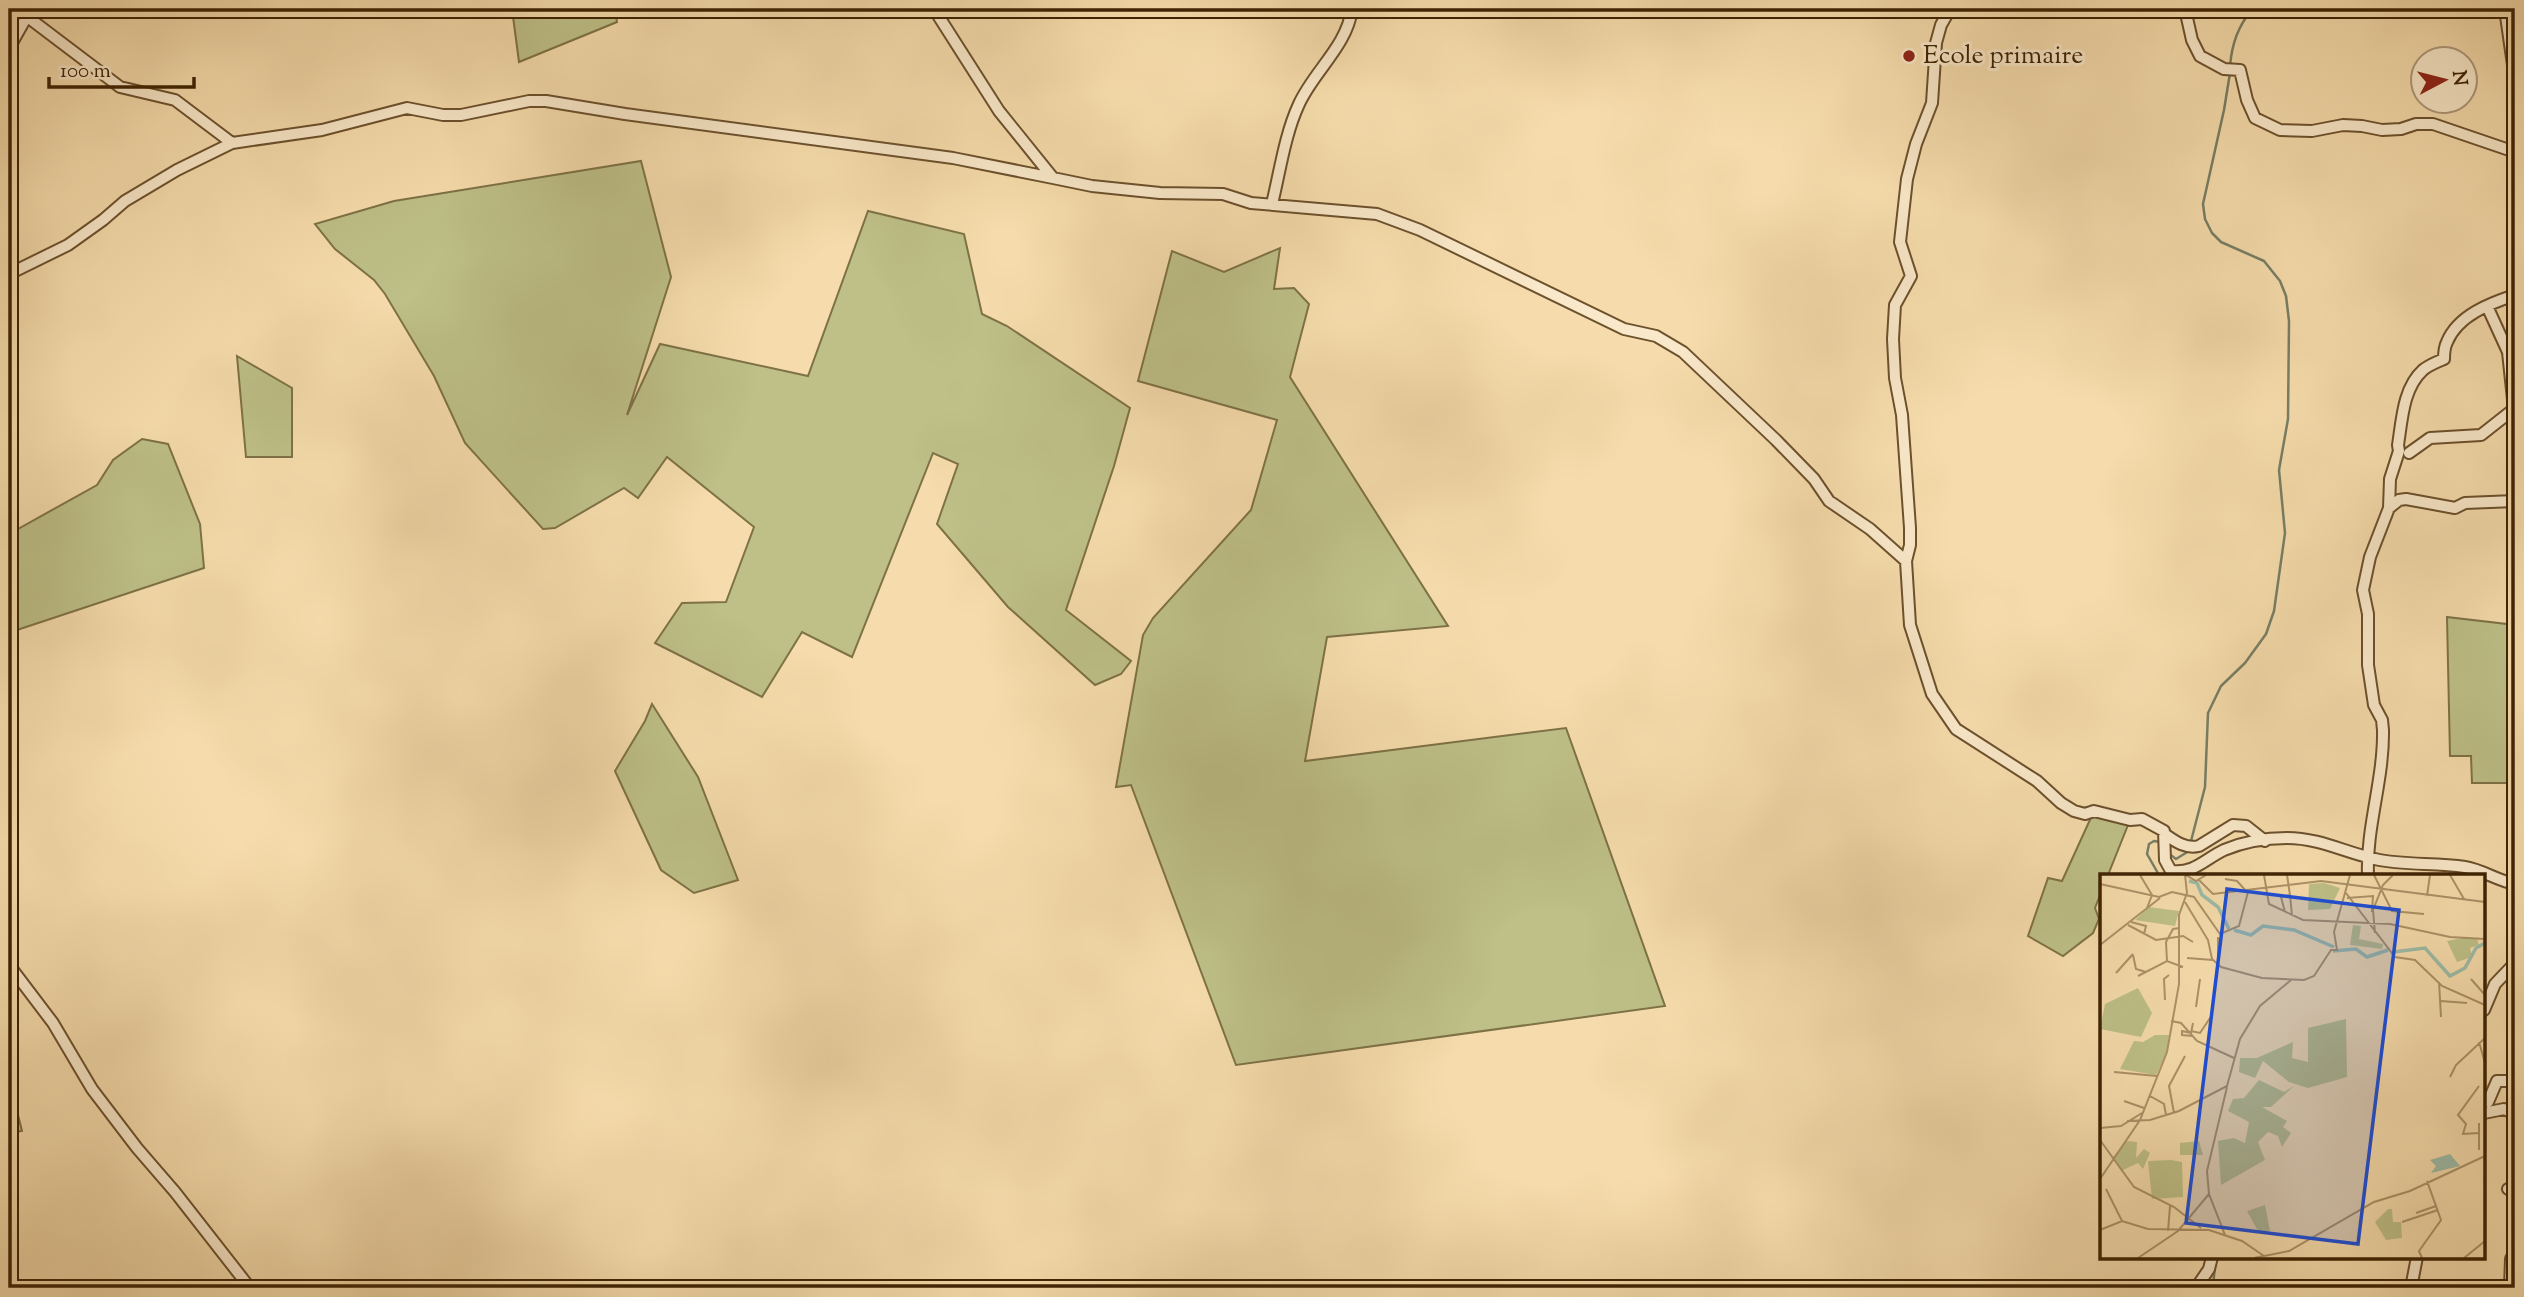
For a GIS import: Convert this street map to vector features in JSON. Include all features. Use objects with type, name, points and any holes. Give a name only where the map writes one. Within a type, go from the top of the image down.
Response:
[{"type":"street","points":[[17,9],[29,12],[95,71],[120,87],[175,100],[232,143]]},
{"type":"street","points":[[934,9],[1003,117],[1053,178]]},
{"type":"street","points":[[1272,204],[1298,106],[1311,81],[1345,35],[1352,9]]},
{"type":"street","points":[[1950,9],[1941,25],[1936,43],[1934,86],[1929,115],[1916,144],[1907,179],[1900,242],[1910,276],[1895,305],[1893,322],[1893,360],[1902,415],[1910,528],[1906,561],[1910,625],[1932,694],[1956,729],[2037,781],[2074,811],[2085,814],[2094,811],[2130,820],[2142,819],[2180,844],[2193,847],[2233,825],[2246,826],[2265,841]]},
{"type":"street","points":[[2185,9],[2192,40],[2200,56],[2224,69],[2240,71],[2247,100],[2255,118],[2264,124],[2280,130],[2301,132],[2343,125],[2382,130],[2433,124],[2515,152]]},
{"type":"street","points":[[2505,9],[2515,79]]},
{"type":"street","points":[[9,48],[29,12]]},
{"type":"street","points":[[9,274],[68,245],[125,201],[177,170],[232,143],[322,131],[407,108],[443,115],[529,101],[547,101],[953,158],[1092,186],[1160,193],[1223,194],[1244,201],[1358,212],[1395,220],[1624,329],[1665,341],[1683,352],[1776,440],[1814,479],[1829,500],[1906,561]]},
{"type":"street","points":[[2368,874],[2369,834],[2378,793],[2383,730],[2382,720],[2374,705],[2368,665],[2368,614],[2363,590],[2370,556],[2389,508],[2390,479],[2399,451],[2405,401],[2412,385],[2424,370],[2444,359],[2446,342],[2457,327],[2472,314],[2515,295]]},
{"type":"street","points":[[2409,453],[2430,438],[2481,435],[2515,409],[2508,352],[2487,306]]},
{"type":"street","points":[[2389,508],[2399,500],[2406,499],[2455,508],[2465,503],[2515,501]]},
{"type":"street","points":[[2166,835],[2164,847],[2167,866],[2171,871],[2185,873],[2225,850],[2265,841],[2307,838],[2370,858],[2399,864],[2463,866],[2515,884]]},
{"type":"street","points":[[2486,1005],[2495,984],[2515,964]]},
{"type":"street","points":[[9,965],[53,1023],[92,1089],[250,1288]]},
{"type":"street","points":[[2515,1081],[2497,1081],[2486,1101],[2515,1114]]},
{"type":"street","points":[[2486,1114],[2504,1109]]},
{"type":"street","points":[[2510,1288],[2511,1259],[2515,1251]]},
{"type":"street","points":[[2196,1288],[2209,1269],[2211,1258]]},
{"type":"street","points":[[2411,1288],[2417,1258]]},
{"type":"green space","points":[[512,9],[615,9],[617,22],[519,62]]},
{"type":"green space","points":[[641,161],[671,277],[627,415],[660,344],[808,376],[868,211],[964,234],[982,314],[1007,326],[1130,408],[1114,466],[1066,610],[1131,661],[1121,674],[1095,685],[1008,607],[937,524],[958,464],[933,453],[852,657],[802,632],[762,697],[655,643],[682,603],[726,602],[754,527],[667,457],[638,498],[624,488],[555,528],[543,529],[465,443],[434,376],[385,294],[374,280],[335,249],[315,224],[394,201]]},
{"type":"green space","points":[[1280,248],[1274,289],[1294,288],[1309,304],[1290,377],[1448,626],[1327,637],[1305,761],[1566,728],[1665,1006],[1236,1065],[1131,785],[1116,787],[1143,635],[1153,618],[1251,510],[1277,420],[1138,381],[1172,251],[1224,272]]},
{"type":"green space","points":[[237,356],[292,388],[292,457],[246,457]]},
{"type":"green space","points":[[142,439],[168,444],[200,524],[204,568],[11,632],[9,534],[97,485],[113,460]]},
{"type":"green space","points":[[2447,617],[2515,625],[2515,783],[2472,783],[2471,756],[2450,756]]},
{"type":"green space","points":[[652,704],[698,777],[738,880],[694,893],[661,870],[615,771]]},
{"type":"green space","points":[[2094,811],[2130,820],[2108,874],[2100,874],[2100,895],[2095,908],[2099,919],[2093,933],[2063,956],[2028,936],[2048,878],[2062,881]]},
{"type":"green space","points":[[9,1079],[22,1131],[9,1133]]},
{"type":"waterway","points":[[2230,66],[2236,36],[2252,9]]},
{"type":"waterway","points":[[2190,845],[2205,787],[2208,713],[2221,686],[2245,663],[2266,634],[2274,611],[2285,533],[2279,470],[2288,419],[2289,321],[2286,296],[2280,281],[2264,261],[2221,242],[2212,233],[2205,219],[2203,204],[2230,73]]},
{"type":"waterway","points":[[2158,874],[2147,854],[2149,844],[2160,842]]},
{"type":"waterway","points":[[2168,853],[2176,859],[2189,851]]},
{"type":"waterway","points":[[2213,1288],[2215,1264]]},
{"type":"place","name":"Ecole primaire","points":[[1909,56]]}]
